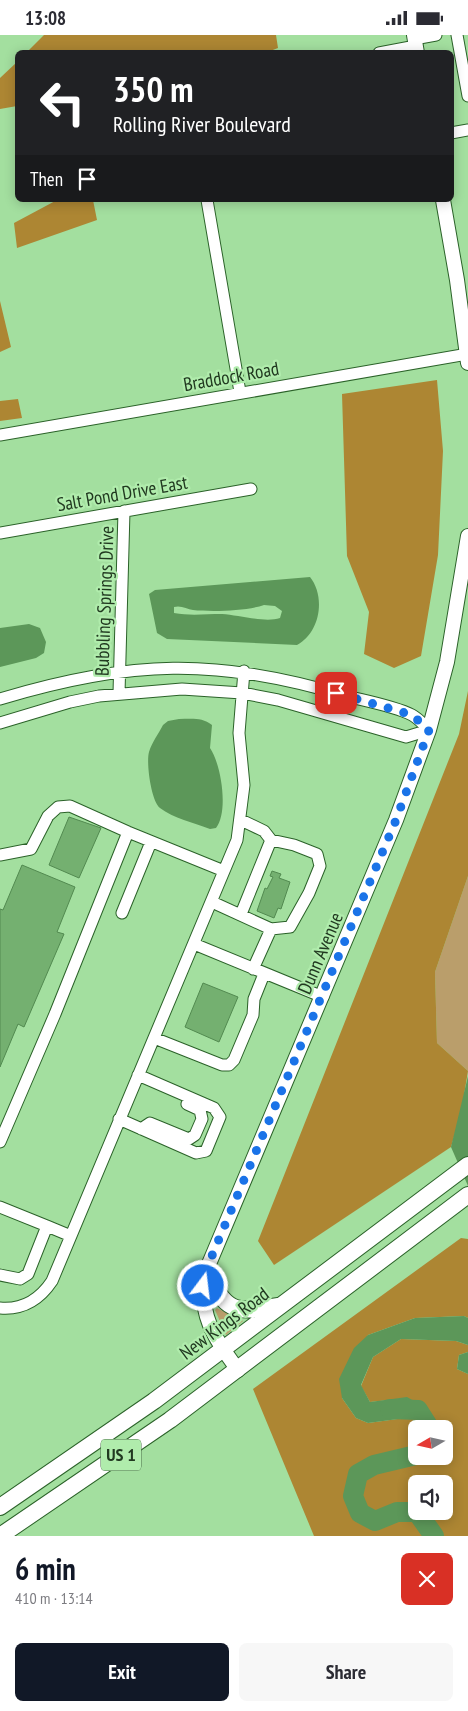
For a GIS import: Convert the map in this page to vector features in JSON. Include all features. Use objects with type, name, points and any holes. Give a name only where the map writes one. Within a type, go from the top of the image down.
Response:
[{"type":"highway","name":"New Kings Road","points":[[0,1507],[154,1401],[468,1165]]},
{"type":"highway","name":"US 1","points":[[0,1536],[88,1479],[238,1370],[464,1198]]},
{"type":"highway","points":[[206,1271],[224,1301],[236,1309],[250,1311],[282,1305]]},
{"type":"main road","points":[[443,202],[468,363]]},
{"type":"main road","name":"Dunn Avenue","points":[[238,1370],[210,1330],[206,1317],[203,1286],[206,1271],[396,820],[429,730],[447,662],[468,536]]},
{"type":"street","points":[[390,50],[436,35]]},
{"type":"street","points":[[457,35],[468,96]]},
{"type":"street","points":[[454,132],[468,130]]},
{"type":"street","points":[[207,202],[240,392]]},
{"type":"street","name":"Braddock Road","points":[[0,435],[468,354]]},
{"type":"street","name":"Salt Pond Drive East","points":[[0,533],[251,489]]},
{"type":"street","name":"Bubbling Springs Drive","points":[[119,693],[124,511]]},
{"type":"street","points":[[0,699],[79,677],[119,671],[166,667],[244,671],[298,681],[412,715],[429,730]]},
{"type":"street","points":[[0,1308],[21,1307],[34,1301],[52,1281],[237,840],[244,785],[239,733],[244,671]]},
{"type":"street","points":[[0,723],[70,702],[119,693],[182,689],[242,693],[278,700],[406,737],[429,730]]},
{"type":"street","points":[[0,855],[31,849],[48,816],[58,807],[70,806],[151,842],[224,871]]},
{"type":"street","points":[[212,902],[270,929],[290,927],[320,866],[317,854],[294,845],[270,840],[264,831],[241,820]]},
{"type":"street","points":[[0,1141],[55,1014],[128,832]]},
{"type":"street","points":[[241,914],[270,840]]},
{"type":"street","points":[[122,913],[151,842]]},
{"type":"street","points":[[253,969],[270,929]]},
{"type":"street","points":[[194,945],[323,997]]},
{"type":"street","points":[[154,1037],[222,1065],[229,1065],[234,1060],[253,1015],[254,999],[264,974]]},
{"type":"street","points":[[119,1119],[202,1154],[206,1151],[220,1117],[214,1108],[138,1075]]},
{"type":"street","points":[[141,1129],[150,1123],[189,1139],[195,1135],[200,1127],[202,1119],[200,1110],[160,1093],[158,1084]]},
{"type":"street","points":[[0,1207],[71,1236]]},
{"type":"street","points":[[0,1275],[20,1279],[28,1274],[47,1226]]},
{"type":"shaded area","points":[[44,35],[276,35],[278,48],[273,50],[29,50]]},
{"type":"shaded area","points":[[15,64],[15,106],[0,109],[0,78]]},
{"type":"shaded area","points":[[53,202],[93,202],[97,220],[17,248],[14,223]]},
{"type":"shaded area","points":[[0,301],[11,347],[0,352]]},
{"type":"shaded area","points":[[437,380],[443,451],[438,555],[421,656],[394,668],[364,654],[369,612],[347,556],[342,394]]},
{"type":"shaded area","points":[[18,399],[22,418],[0,421],[0,401]]},
{"type":"shaded area","points":[[310,577],[318,594],[318,614],[311,632],[297,645],[167,639],[157,633],[149,594],[155,590]],"holes":[[[264,605],[275,606],[282,611],[280,618],[260,619],[222,614],[192,615],[174,613],[174,607],[219,611],[248,609]]]},
{"type":"shaded area","points":[[29,624],[40,628],[46,642],[44,653],[36,658],[0,667],[0,628]]},
{"type":"shaded area","points":[[468,691],[468,876],[435,972],[437,1043],[468,1071],[461,1113],[451,1147],[274,1265],[258,1241],[459,734]]},
{"type":"shaded area","points":[[179,719],[200,720],[212,725],[210,748],[220,776],[223,799],[220,820],[216,828],[210,829],[171,815],[160,808],[154,798],[149,772],[149,752],[163,725],[168,721]]},
{"type":"shaded area","points":[[468,876],[468,1071],[437,1043],[435,972]]},
{"type":"shaded area","points":[[468,1076],[468,1186],[451,1147]]},
{"type":"shaded area","points":[[461,1238],[468,1239],[468,1318],[464,1316],[415,1318],[368,1335],[342,1398],[356,1418],[368,1423],[412,1417],[407,1398],[370,1402],[361,1386],[373,1357],[401,1339],[456,1341],[468,1345],[468,1352],[459,1355],[457,1369],[468,1374],[468,1536],[314,1536],[253,1389]]},
{"type":"shaded area","points":[[217,1308],[243,1321],[226,1335],[215,1310]]},
{"type":"shaded area","points":[[464,1316],[468,1318],[468,1345],[456,1341],[401,1339],[373,1357],[361,1385],[370,1402],[407,1397],[421,1405],[413,1417],[368,1423],[356,1418],[342,1398],[339,1379],[354,1348],[368,1335],[415,1318]]},
{"type":"shaded area","points":[[468,1352],[468,1374],[457,1369],[459,1355]]},
{"type":"building","points":[[69,817],[101,828],[79,878],[49,865]]},
{"type":"building","points":[[22,865],[75,887],[57,932],[64,934],[24,1027],[18,1024],[0,1067],[0,909],[3,910]]},
{"type":"building","points":[[272,871],[281,874],[279,878],[290,882],[281,909],[278,908],[274,918],[257,911],[265,888],[267,889],[273,877],[270,876]]},
{"type":"building","points":[[203,983],[238,997],[219,1042],[185,1027]]},
{"type":"waterway","points":[[390,1409],[418,1410],[424,1420]]},
{"type":"waterway","points":[[408,1457],[374,1465],[358,1474],[353,1496],[360,1513],[375,1521],[397,1512],[417,1512],[434,1536]]},
{"type":"route","points":[[203,1286],[211,1258],[323,997],[396,820],[429,730],[412,715],[336,693]]}]
